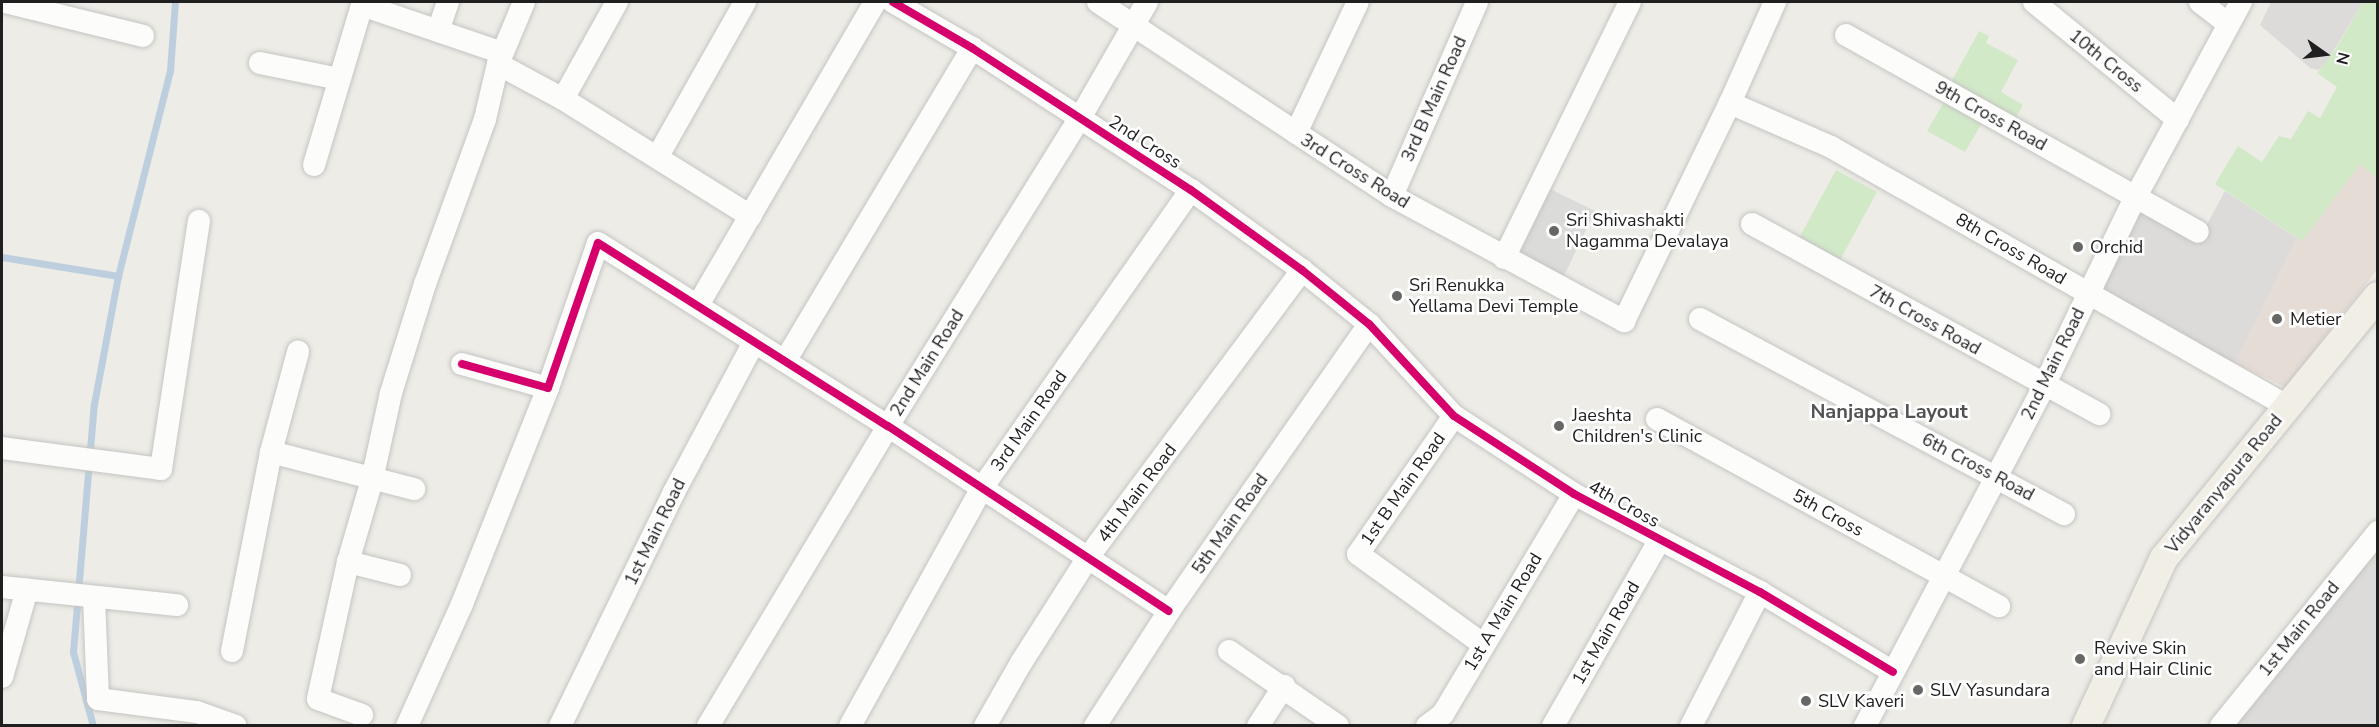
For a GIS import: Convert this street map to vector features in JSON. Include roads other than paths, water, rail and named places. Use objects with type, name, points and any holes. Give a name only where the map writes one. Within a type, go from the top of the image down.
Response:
[{"type":"main road","name":"Vidyaranyapura Road","points":[[2086,726],[2163,558],[2378,296]]},
{"type":"street","points":[[5,2],[143,36]]},
{"type":"street","points":[[438,31],[448,2]]},
{"type":"street","points":[[362,715],[318,699],[348,562],[372,480],[391,393],[429,274],[485,119],[500,58],[524,2]]},
{"type":"street","points":[[563,99],[617,2]]},
{"type":"street","points":[[658,156],[745,2]]},
{"type":"street","points":[[698,305],[875,2]]},
{"type":"street","name":"2nd Cross","points":[[893,2],[972,48],[1191,190],[1302,270],[1369,324]]},
{"type":"street","name":"3rd Cross Road","points":[[1098,2],[1392,196],[1503,258],[1624,321],[1730,103]]},
{"type":"street","name":"2nd Main Road","points":[[708,726],[888,426],[1080,118],[1147,2]]},
{"type":"street","points":[[1296,133],[1358,2]]},
{"type":"street","name":"3rd B Main Road","points":[[1392,196],[1477,2]]},
{"type":"street","points":[[1503,258],[1630,2]]},
{"type":"street","points":[[1730,103],[1775,2]]},
{"type":"street","name":"10th Cross","points":[[2034,2],[2178,120]]},
{"type":"street","points":[[2200,2],[2228,24]]},
{"type":"street","name":"2nd Main Road","points":[[1867,725],[2044,386],[2087,293],[2135,198],[2241,2]]},
{"type":"street","points":[[314,165],[362,5],[438,31],[500,58],[750,216]]},
{"type":"street","name":"9th Cross Road","points":[[1846,35],[2198,232]]},
{"type":"street","points":[[785,361],[972,48]]},
{"type":"street","points":[[260,63],[339,79]]},
{"type":"street","name":"8th Cross Road","points":[[1730,103],[1832,147],[2288,406]]},
{"type":"street","name":"3rd Main Road","points":[[850,726],[982,488],[1191,190]]},
{"type":"street","points":[[2,448],[161,469],[199,221]]},
{"type":"street","name":"7th Cross Road","points":[[1752,224],[2098,414]]},
{"type":"street","points":[[407,726],[462,604],[548,388],[598,243],[888,426],[1089,556],[1169,611]]},
{"type":"street","name":"4th Main Road","points":[[985,726],[1021,663],[1089,556],[1302,270]]},
{"type":"street","name":"6th Cross Road","points":[[1700,319],[2064,514]]},
{"type":"street","name":"4th Cross","points":[[1369,324],[1454,416],[1574,494],[1659,541],[1760,592],[1893,672]]},
{"type":"street","name":"5th Main Road","points":[[1095,726],[1169,611],[1369,324]]},
{"type":"street","name":"1st Main Road","points":[[560,726],[674,492],[754,342]]},
{"type":"street","points":[[232,651],[271,452],[298,352]]},
{"type":"street","points":[[462,364],[548,388]]},
{"type":"street","name":"1st B Main Road","points":[[1454,416],[1358,554],[1483,644]]},
{"type":"street","name":"5th Cross","points":[[1657,419],[1943,577],[2000,606]]},
{"type":"street","points":[[271,452],[372,480],[414,489]]},
{"type":"street","name":"1st A Main Road","points":[[1427,726],[1443,714],[1574,494]]},
{"type":"street","name":"1st Main Road","points":[[2221,726],[2378,532]]},
{"type":"street","name":"1st Main Road","points":[[1553,726],[1659,541]]},
{"type":"street","points":[[348,562],[400,575]]},
{"type":"street","points":[[2,586],[83,597],[177,605]]},
{"type":"street","points":[[2,677],[27,590]]},
{"type":"street","points":[[1691,726],[1760,592]]},
{"type":"street","points":[[83,597],[98,699],[197,712],[236,726]]},
{"type":"street","points":[[1229,651],[1284,686],[1338,726]]},
{"type":"street","points":[[1258,726],[1284,686]]},
{"type":"waterway","points":[[93,726],[73,652],[94,404],[118,276],[170,71],[175,2]]},
{"type":"waterway","points":[[2,257],[118,276]]},
{"type":"place","name":"Sri Shivashakti Nagamma Devalaya","points":[[1554,231]]},
{"type":"place","name":"Orchid","points":[[2078,247]]},
{"type":"place","name":"Sri Renukka Yellama Devi Temple","points":[[1397,296]]},
{"type":"place","name":"Metier","points":[[2277,319]]},
{"type":"place","name":"Jaeshta Children's Clinic","points":[[1559,426]]},
{"type":"place","name":"Revive Skin and Hair Clinic","points":[[2080,659]]},
{"type":"place","name":"SLV Yasundara","points":[[1918,690]]},
{"type":"place","name":"SLV Kaveri","points":[[1806,701]]},
{"type":"district","name":"Nanjappa Layout","points":[[1889,411]]}]
